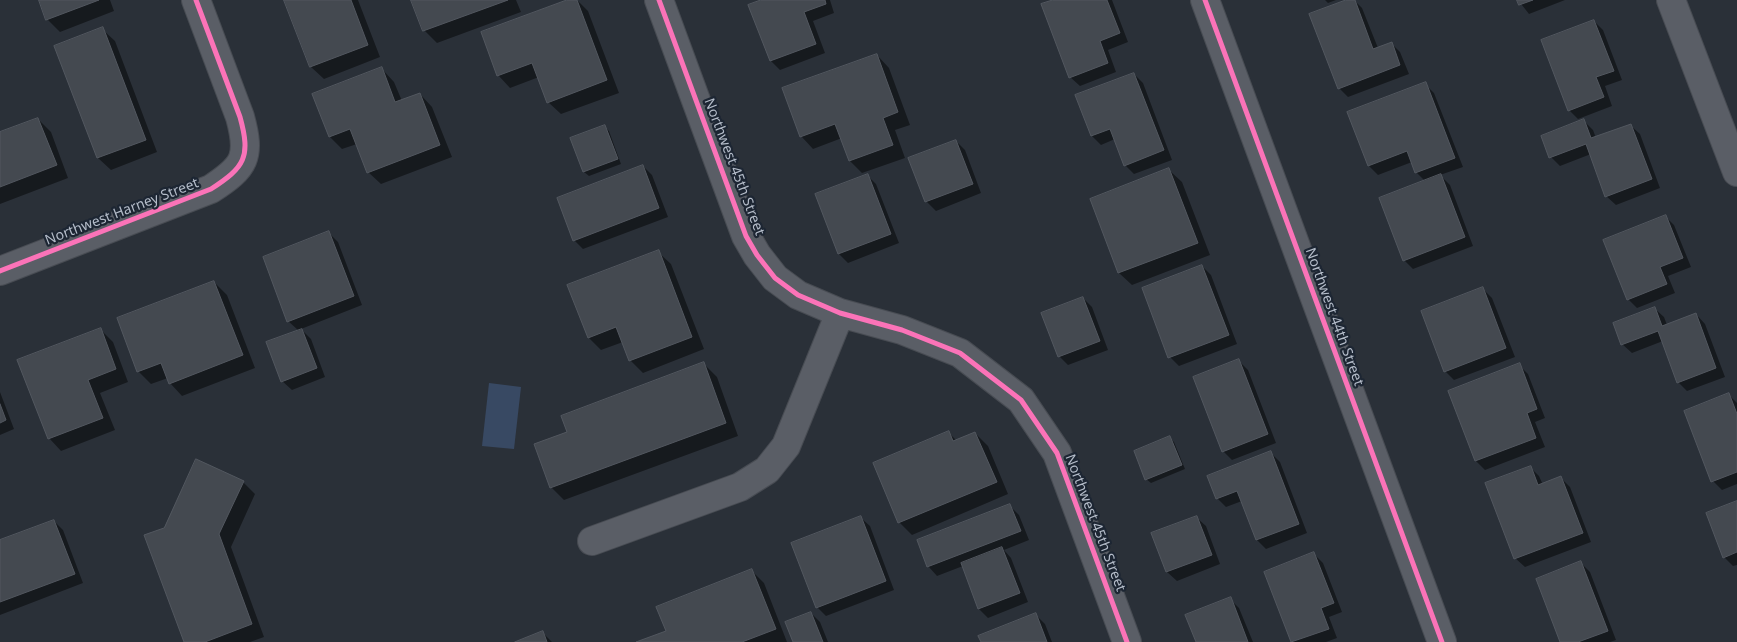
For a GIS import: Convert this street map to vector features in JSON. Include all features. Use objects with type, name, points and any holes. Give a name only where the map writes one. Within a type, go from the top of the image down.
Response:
[{"type":"street","name":"Northwest Harney Street","points":[[0,271],[211,189],[232,176],[243,161],[245,136],[240,117],[196,0]]},
{"type":"street","name":"Northwest 45th Street","points":[[659,0],[746,236],[757,255],[775,278],[798,295],[840,313],[902,330],[960,353],[1021,400],[1057,453],[1127,642]]},
{"type":"street","name":"Northwest 44th Street","points":[[1205,0],[1442,642]]},
{"type":"street","points":[[1671,0],[1737,172]]},
{"type":"street","points":[[592,541],[740,488],[766,470],[786,446],[840,313]]},
{"type":"water","points":[[489,383],[521,387],[514,449],[482,446]]},
{"type":"building","points":[[39,0],[99,0],[46,20]]},
{"type":"building","points":[[284,0],[351,0],[368,45],[310,67]]},
{"type":"building","points":[[411,0],[508,0],[423,31]]},
{"type":"building","points":[[567,0],[577,0],[607,80],[547,103],[532,63],[497,76],[481,32]]},
{"type":"building","points":[[761,0],[825,0],[826,4],[804,12],[816,44],[770,61],[748,5]]},
{"type":"building","points":[[1053,0],[1107,0],[1120,33],[1100,41],[1108,63],[1069,78],[1041,4]]},
{"type":"building","points":[[1346,0],[1355,0],[1373,49],[1392,42],[1400,65],[1338,89],[1309,14]]},
{"type":"building","points":[[1517,0],[1533,0],[1519,5]]},
{"type":"building","points":[[1594,20],[1614,71],[1596,77],[1604,97],[1568,111],[1541,40]]},
{"type":"building","points":[[103,27],[146,140],[97,158],[54,46]]},
{"type":"building","points":[[877,54],[898,112],[883,118],[893,145],[849,161],[835,124],[800,137],[782,88]]},
{"type":"building","points":[[382,67],[395,102],[420,93],[440,145],[367,173],[350,129],[329,137],[312,94]]},
{"type":"building","points":[[1134,73],[1164,150],[1124,166],[1110,129],[1091,136],[1075,95]]},
{"type":"building","points":[[1426,82],[1455,158],[1415,173],[1407,151],[1368,166],[1347,112]]},
{"type":"building","points":[[38,118],[57,165],[0,187],[0,132]]},
{"type":"building","points":[[1584,119],[1591,138],[1631,124],[1652,179],[1605,197],[1586,144],[1549,158],[1541,136]]},
{"type":"building","points":[[605,125],[618,159],[583,172],[570,138]]},
{"type":"building","points":[[956,140],[973,184],[925,202],[908,158]]},
{"type":"building","points":[[643,165],[659,208],[573,241],[557,198]]},
{"type":"building","points":[[1169,168],[1198,243],[1118,273],[1090,199]]},
{"type":"building","points":[[868,174],[891,234],[838,254],[815,194]]},
{"type":"building","points":[[1441,174],[1465,237],[1403,261],[1379,198]]},
{"type":"building","points":[[1666,215],[1683,258],[1660,267],[1667,284],[1627,300],[1603,240]]},
{"type":"building","points":[[329,231],[354,296],[287,322],[263,257]]},
{"type":"building","points":[[659,250],[692,337],[629,361],[616,327],[588,338],[567,285]]},
{"type":"building","points":[[1202,265],[1229,335],[1168,358],[1142,288]]},
{"type":"building","points":[[214,281],[243,355],[169,384],[161,363],[137,372],[117,318]]},
{"type":"building","points":[[1483,287],[1506,348],[1444,372],[1421,311]]},
{"type":"building","points":[[1083,297],[1100,341],[1058,357],[1041,313]]},
{"type":"building","points":[[1655,307],[1662,326],[1696,313],[1716,368],[1677,383],[1658,331],[1621,345],[1613,323]]},
{"type":"building","points":[[101,328],[116,369],[88,380],[103,418],[48,439],[17,360]]},
{"type":"building","points":[[302,329],[317,368],[281,382],[266,342]]},
{"type":"building","points":[[1239,359],[1268,434],[1222,452],[1193,377]]},
{"type":"building","points":[[704,362],[726,423],[550,488],[534,444],[567,432],[561,416]]},
{"type":"building","points":[[1520,363],[1537,409],[1527,413],[1536,438],[1475,461],[1448,391]]},
{"type":"building","points":[[1729,393],[1737,414],[1737,472],[1711,482],[1684,411]]},
{"type":"building","points":[[0,404],[6,420],[0,423]]},
{"type":"building","points":[[949,431],[953,441],[975,432],[997,482],[898,523],[873,463]]},
{"type":"building","points":[[1170,436],[1182,465],[1145,480],[1134,451]]},
{"type":"building","points":[[1271,451],[1299,524],[1256,540],[1237,491],[1216,499],[1207,476]]},
{"type":"building","points":[[196,459],[244,481],[219,534],[252,624],[205,642],[184,642],[144,535],[164,528]]},
{"type":"building","points":[[1531,466],[1538,485],[1561,476],[1583,533],[1514,559],[1485,483]]},
{"type":"building","points":[[1737,501],[1737,552],[1723,558],[1706,513]]},
{"type":"building","points":[[1010,504],[1021,531],[927,567],[917,540]]},
{"type":"building","points":[[861,516],[886,581],[816,608],[791,543]]},
{"type":"building","points":[[1197,516],[1212,555],[1166,572],[1151,533]]},
{"type":"building","points":[[54,520],[75,574],[0,602],[0,540]]},
{"type":"building","points":[[1002,547],[1020,593],[978,609],[961,563]]},
{"type":"building","points":[[1314,552],[1334,603],[1321,608],[1329,629],[1291,642],[1264,572]]},
{"type":"building","points":[[1581,561],[1608,631],[1578,642],[1560,642],[1536,579]]},
{"type":"building","points":[[752,569],[776,629],[742,642],[636,642],[666,631],[656,607]]},
{"type":"building","points":[[1231,597],[1248,642],[1196,642],[1185,615]]},
{"type":"building","points":[[811,612],[823,642],[793,642],[785,622]]},
{"type":"building","points":[[1036,613],[1047,642],[981,642],[978,636]]},
{"type":"building","points":[[543,631],[547,642],[515,642]]},
{"type":"cycle path","points":[[0,271],[211,189],[238,167],[245,152],[240,117],[196,0]]},
{"type":"cycle path","points":[[659,0],[746,236],[757,255],[775,278],[798,295],[840,313],[902,330],[960,353],[1021,400],[1057,453],[1127,642]]},
{"type":"cycle path","points":[[1205,0],[1442,642]]}]
